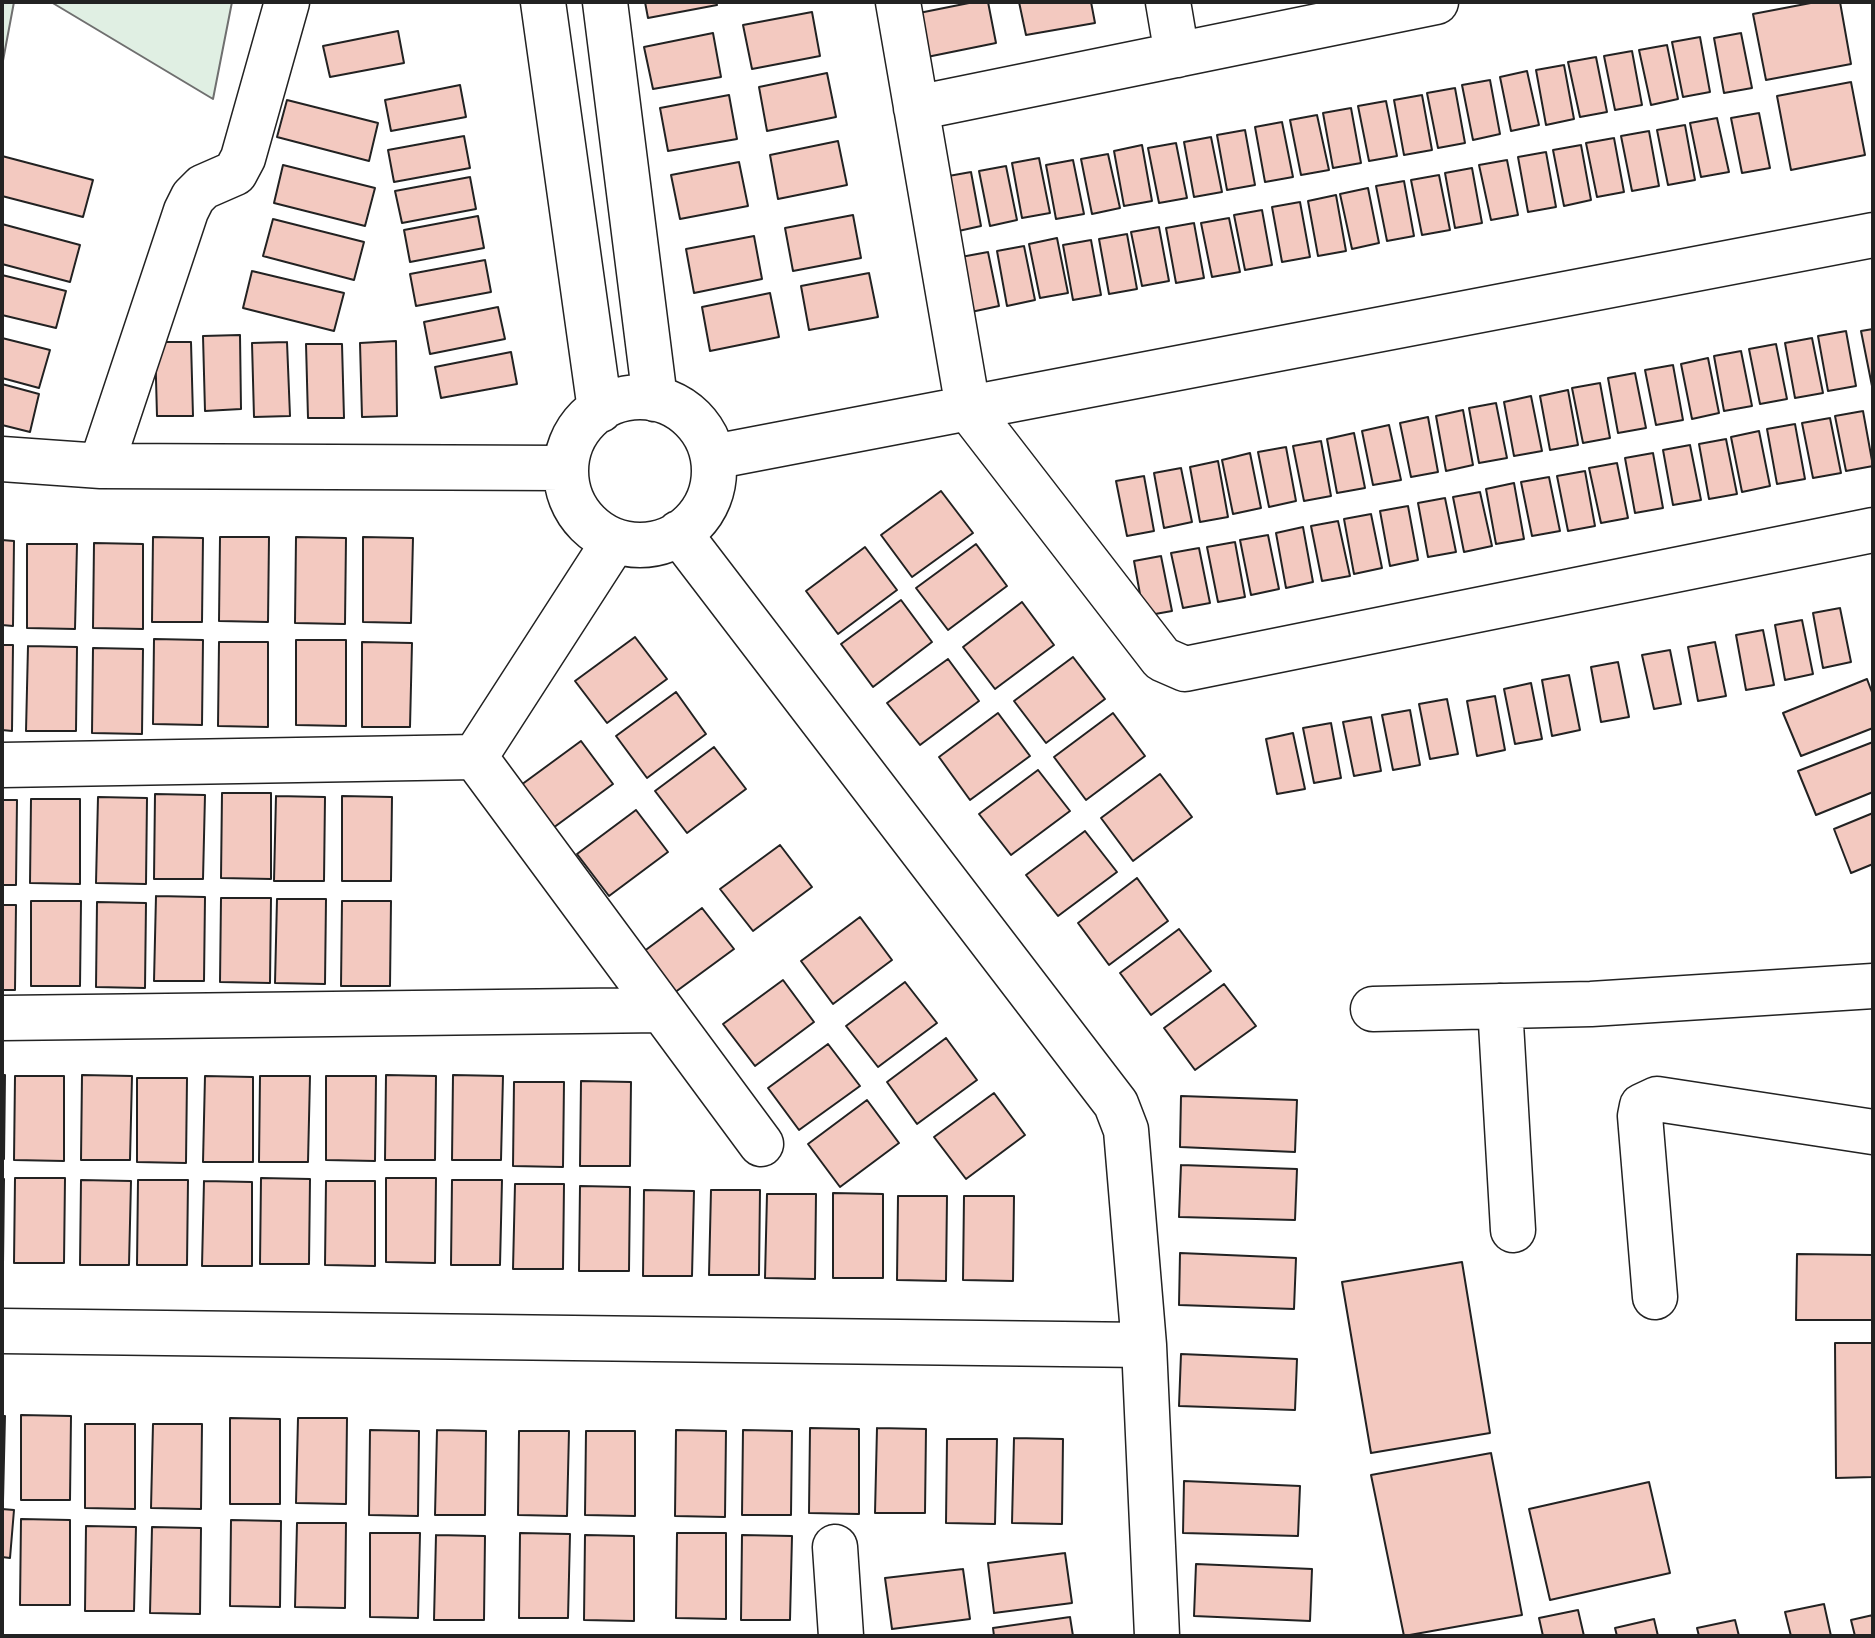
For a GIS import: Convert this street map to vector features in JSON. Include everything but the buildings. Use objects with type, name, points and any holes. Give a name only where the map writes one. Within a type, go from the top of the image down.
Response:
[{"type":"street","points":[[101,466],[186,211],[203,187],[235,173],[243,158],[287,2]]},
{"type":"street","points":[[543,2],[600,410]]},
{"type":"street","points":[[605,2],[655,399]]},
{"type":"street","points":[[898,2],[968,408],[1162,659],[1185,669],[1873,530]]},
{"type":"street","points":[[1168,2],[1177,55]]},
{"type":"street","points":[[916,108],[1434,2]]},
{"type":"street","points":[[713,457],[1873,235]]},
{"type":"street","points":[[619,398],[667,400],[705,429],[717,475],[701,519],[661,545],[613,543],[576,514],[563,468],[579,424],[600,410],[619,398]]},
{"type":"street","points":[[2,459],[101,466],[563,468]]},
{"type":"street","points":[[679,533],[1116,1104],[1126,1130],[1144,1345],[1157,1636]]},
{"type":"street","points":[[475,757],[613,543]]},
{"type":"street","points":[[2,765],[475,757]]},
{"type":"street","points":[[475,757],[761,1144]]},
{"type":"street","points":[[1373,1009],[1591,1004],[1873,986]]},
{"type":"street","points":[[1500,1006],[1513,1230]]},
{"type":"street","points":[[2,1018],[662,1010]]},
{"type":"street","points":[[1655,1297],[1640,1116],[1642,1106],[1657,1099],[1873,1132]]},
{"type":"street","points":[[2,1331],[1144,1345]]},
{"type":"street","points":[[835,1547],[841,1636]]},
{"type":"green space","points":[[2,2],[14,2],[2,66]]},
{"type":"green space","points":[[51,2],[232,2],[213,99]]}]
